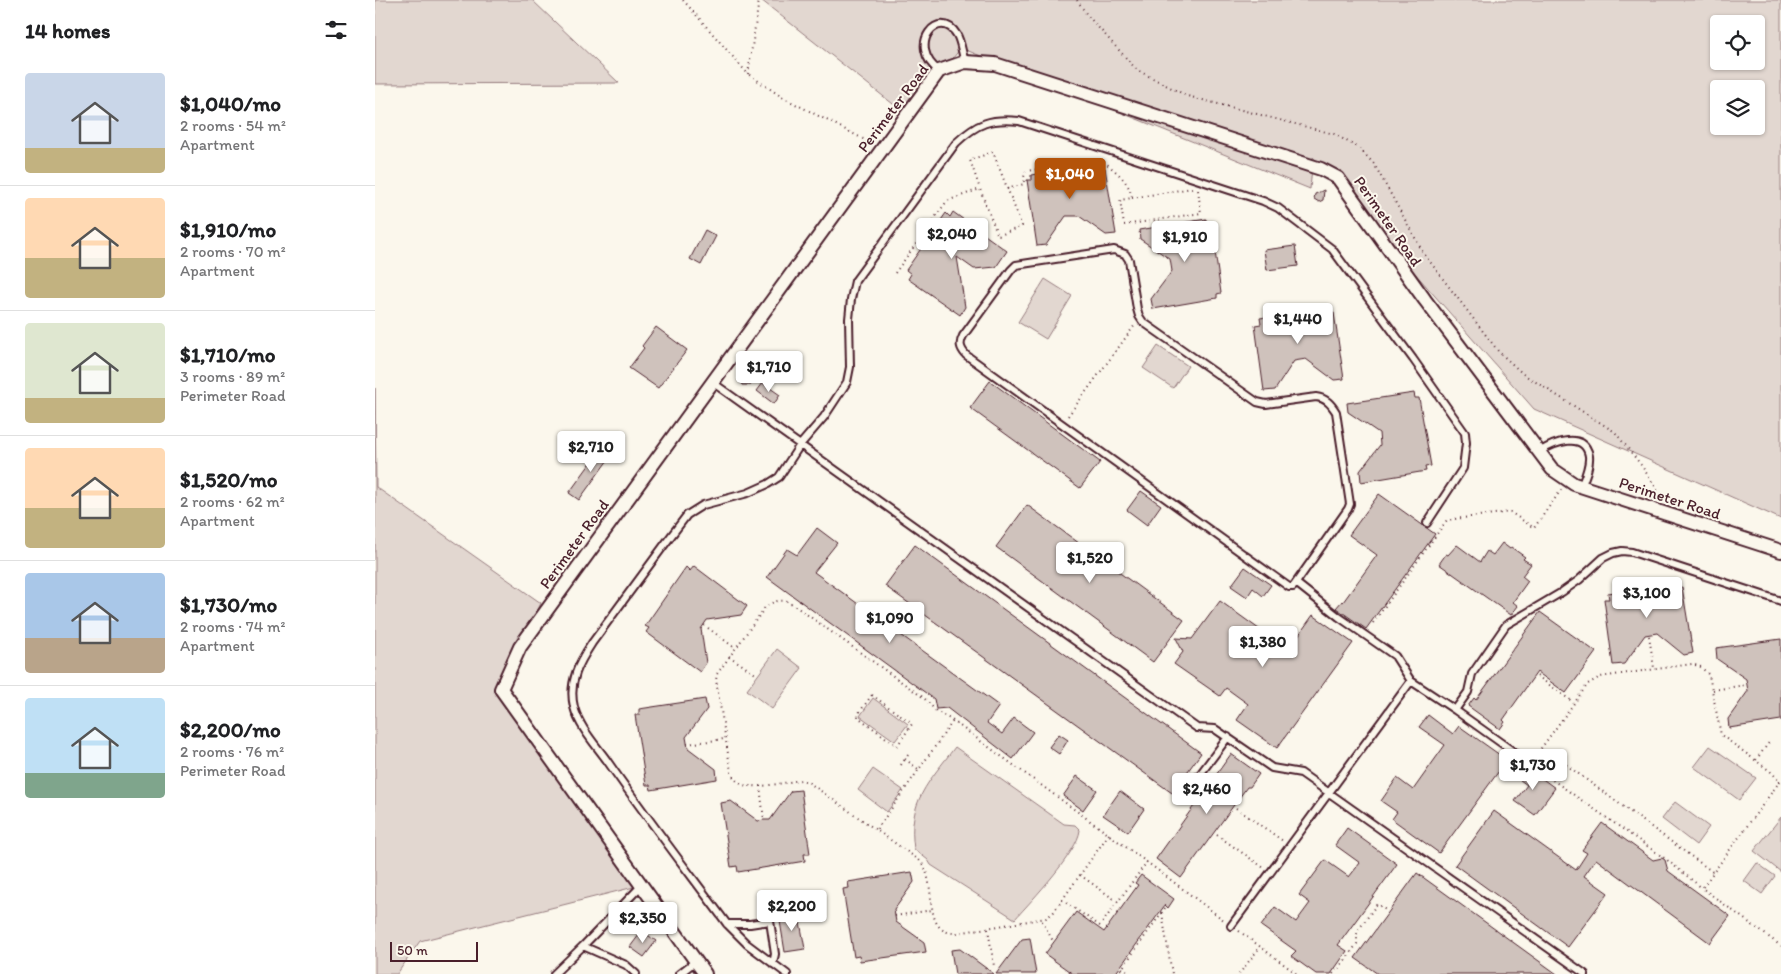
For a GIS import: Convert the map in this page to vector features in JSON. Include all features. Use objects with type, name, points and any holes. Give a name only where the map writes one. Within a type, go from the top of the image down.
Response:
[{"type":"street","name":"Perimeter Road","points":[[705,974],[501,689],[520,647],[939,71],[965,62],[995,64],[1321,169],[1338,178],[1425,300],[1552,469],[1581,487],[1781,551]]},
{"type":"lane","points":[[939,71],[933,66],[927,56],[925,46],[925,38],[929,30],[936,26],[943,25],[958,36],[965,62]]},
{"type":"lane","points":[[787,974],[747,944],[727,924],[622,781],[578,718],[573,701],[575,671],[582,657],[684,519],[703,505],[748,493],[768,484],[779,476],[800,445],[825,417],[847,382],[850,367],[849,319],[855,281],[956,143],[968,132],[980,124],[992,120],[1019,121],[1263,201],[1278,208],[1332,249],[1465,433],[1467,443],[1463,468],[1427,523]]},
{"type":"lane","points":[[1113,250],[1119,251],[1125,254],[1129,260],[1137,310],[1143,322],[1257,402],[1266,404],[1316,397],[1322,398],[1332,406],[1336,412],[1350,504],[1296,583],[1293,587],[1289,587],[1062,424],[966,355],[961,349],[960,342],[1016,265],[1113,250]]},
{"type":"lane","points":[[712,382],[1197,728],[1215,728],[1272,768],[1301,773],[1585,974]]},
{"type":"lane","points":[[1539,452],[1563,441],[1576,440],[1585,446],[1589,456],[1588,467],[1581,487]]},
{"type":"lane","points":[[1455,710],[1468,692],[1472,674],[1507,625],[1562,592],[1579,580],[1603,558],[1613,553],[1632,552],[1781,601]]},
{"type":"lane","points":[[1296,583],[1339,617],[1395,656],[1411,680],[1518,755]]},
{"type":"lane","points":[[1231,926],[1330,794],[1411,680]]},
{"type":"lane","points":[[1186,793],[1227,737]]},
{"type":"lane","points":[[554,974],[642,884]]},
{"type":"lane","points":[[727,924],[750,924],[770,921],[775,954],[773,964]]},
{"type":"lane","points":[[583,946],[626,965],[636,974]]},
{"type":"lane","points":[[679,974],[696,961]]},
{"type":"path","points":[[683,0],[748,74],[782,97],[860,136],[881,150]]},
{"type":"path","points":[[748,74],[759,0]]},
{"type":"path","points":[[993,152],[1022,226],[998,236],[980,188],[970,160],[993,152]]},
{"type":"path","points":[[1007,188],[1024,184],[1026,172],[1102,160],[1128,184],[1131,198]]},
{"type":"path","points":[[1195,187],[1198,190],[1201,213],[1124,224],[1120,200],[1131,198],[1195,187]]},
{"type":"path","points":[[895,273],[947,200],[980,188]]},
{"type":"path","points":[[1062,424],[1140,318]]},
{"type":"path","points":[[1373,623],[1447,520],[1510,512],[1535,528],[1568,480]]},
{"type":"path","points":[[1109,834],[1053,913],[1042,920],[957,933],[944,932],[939,927],[933,910],[927,871],[924,865],[877,829],[808,782],[801,780],[745,786],[734,778],[731,772],[716,680],[720,668],[770,603],[779,600],[788,601],[924,698],[935,711],[953,721],[1109,834],[1297,974]]},
{"type":"path","points":[[704,625],[735,648]]},
{"type":"path","points":[[1649,636],[1654,669]]},
{"type":"path","points":[[729,656],[757,676]]},
{"type":"path","points":[[1518,755],[1534,758],[1588,684],[1599,677],[1687,664],[1697,665],[1705,670],[1709,674],[1721,734],[1781,782],[1702,888]]},
{"type":"path","points":[[1537,676],[1574,703]]},
{"type":"path","points":[[1713,690],[1745,685]]},
{"type":"path","points":[[872,695],[912,724],[897,746],[857,717],[857,714],[872,695]]},
{"type":"path","points":[[877,829],[953,721]]},
{"type":"path","points":[[687,744],[725,739]]},
{"type":"path","points":[[1755,760],[1771,740]]},
{"type":"path","points":[[1550,753],[1714,872]]},
{"type":"path","points":[[901,765],[908,755]]},
{"type":"path","points":[[1518,755],[1667,860],[1781,946]]},
{"type":"path","points":[[905,760],[918,769]]},
{"type":"path","points":[[760,785],[765,820]]},
{"type":"path","points":[[1236,808],[1290,847]]},
{"type":"path","points":[[1217,835],[1271,873]]},
{"type":"path","points":[[1062,900],[1100,926],[1147,862]]},
{"type":"path","points":[[1080,875],[1118,902]]},
{"type":"path","points":[[1333,974],[1337,968],[1339,969],[1357,944],[1357,932],[1377,904],[1387,911]]},
{"type":"path","points":[[1117,974],[1165,908]]},
{"type":"path","points":[[895,916],[933,910]]},
{"type":"path","points":[[1162,913],[1172,974]]},
{"type":"path","points":[[1042,920],[1053,941]]},
{"type":"path","points":[[987,928],[994,966]]},
{"type":"path","points":[[1239,974],[1260,947]]},
{"type":"path","points":[[1122,968],[1130,974]]},
{"type":"shaded area","points":[[375,0],[532,0],[619,83],[375,84]]},
{"type":"shaded area","points":[[761,0],[1781,0],[1781,519],[1534,409],[1313,157],[1310,189],[961,48],[907,115]]},
{"type":"shaded area","points":[[1045,279],[1072,296],[1046,339],[1018,322]]},
{"type":"shaded area","points":[[1158,346],[1188,366],[1173,388],[1143,368]]},
{"type":"shaded area","points":[[375,388],[376,487],[541,603],[501,689],[642,885],[420,941],[397,974],[375,974]]},
{"type":"shaded area","points":[[777,649],[802,668],[772,709],[747,690]]},
{"type":"shaded area","points":[[873,698],[908,724],[895,741],[860,716]]},
{"type":"shaded area","points":[[1710,746],[1756,778],[1739,800],[1694,767]]},
{"type":"shaded area","points":[[955,747],[1064,824],[1075,825],[1080,830],[1071,851],[1063,863],[1015,919],[931,865],[928,860],[914,849],[913,832],[917,805],[929,782]]},
{"type":"shaded area","points":[[873,769],[903,790],[887,812],[858,790]]},
{"type":"shaded area","points":[[1675,802],[1709,827],[1696,845],[1662,819]]},
{"type":"shaded area","points":[[1781,817],[1781,872],[1754,851]]},
{"type":"shaded area","points":[[1757,863],[1775,876],[1762,894],[1744,881]]},
{"type":"building","points":[[1099,164],[1100,169],[1105,168],[1116,234],[1106,235],[1079,216],[1066,216],[1046,245],[1037,246],[1027,180],[1031,180],[1031,175]]},
{"type":"building","points":[[1324,190],[1323,200],[1319,202],[1314,199],[1315,194]]},
{"type":"building","points":[[953,212],[1007,251],[996,267],[974,269],[957,257],[965,307],[960,315],[908,279],[911,274],[906,270],[946,213],[950,217]]},
{"type":"building","points":[[1206,219],[1206,225],[1211,224],[1221,293],[1217,294],[1217,298],[1153,309],[1151,299],[1172,271],[1170,259],[1140,239],[1139,230]]},
{"type":"building","points":[[705,230],[716,236],[701,265],[690,259]]},
{"type":"building","points":[[1295,246],[1298,266],[1267,270],[1264,250]]},
{"type":"building","points":[[1328,308],[1329,313],[1334,313],[1344,379],[1334,380],[1306,359],[1294,361],[1275,390],[1264,391],[1255,325],[1261,324],[1260,318]]},
{"type":"building","points":[[656,327],[687,350],[658,388],[629,368],[644,348],[642,346]]},
{"type":"building","points":[[745,371],[751,385],[742,385],[740,381]]},
{"type":"building","points":[[990,381],[1100,462],[1080,488],[970,408]]},
{"type":"building","points":[[763,383],[780,395],[774,404],[757,391]]},
{"type":"building","points":[[1414,393],[1415,398],[1419,398],[1431,466],[1425,467],[1426,471],[1361,482],[1360,471],[1380,445],[1379,433],[1348,412],[1347,403]]},
{"type":"building","points":[[603,446],[613,453],[579,500],[569,493]]},
{"type":"building","points":[[1141,491],[1161,505],[1147,525],[1127,510]]},
{"type":"building","points":[[1379,494],[1435,534],[1366,629],[1336,608],[1343,602],[1377,555],[1349,535]]},
{"type":"building","points":[[1027,505],[1184,620],[1153,662],[996,547]]},
{"type":"building","points":[[817,528],[837,543],[814,572],[999,706],[987,723],[1002,734],[1014,718],[1033,732],[1013,759],[947,708],[936,709],[934,699],[767,577],[787,549],[797,555]]},
{"type":"building","points":[[1502,543],[1525,557],[1523,559],[1531,564],[1522,576],[1528,581],[1513,602],[1518,606],[1511,615],[1439,564],[1446,554],[1448,555],[1457,545],[1480,562],[1487,551],[1493,555]]},
{"type":"building","points":[[915,545],[1201,753],[1172,793],[885,586]]},
{"type":"building","points":[[694,566],[747,606],[741,615],[707,620],[701,629],[706,663],[700,672],[646,632],[649,628],[645,626],[686,567],[690,571]]},
{"type":"building","points":[[1245,567],[1271,585],[1263,596],[1253,588],[1247,597],[1231,586]]},
{"type":"building","points":[[1677,583],[1678,588],[1682,587],[1693,653],[1684,655],[1657,633],[1645,635],[1624,664],[1613,665],[1604,599],[1609,599],[1608,593]]},
{"type":"building","points":[[1220,601],[1288,650],[1313,615],[1353,643],[1277,748],[1237,720],[1248,704],[1226,688],[1220,696],[1174,664],[1183,652],[1176,638],[1192,639]]},
{"type":"building","points":[[1540,612],[1596,652],[1566,693],[1537,672],[1503,720],[1505,722],[1500,729],[1468,706],[1474,698],[1476,700]]},
{"type":"building","points":[[1781,639],[1781,720],[1729,728],[1728,719],[1748,691],[1746,679],[1717,659],[1716,648]]},
{"type":"building","points":[[705,699],[707,709],[686,737],[688,748],[716,769],[717,779],[651,790],[650,785],[646,785],[635,715],[639,715],[639,709]]},
{"type":"building","points":[[1428,715],[1453,734],[1459,726],[1507,760],[1439,853],[1392,819],[1397,812],[1381,801],[1397,778],[1413,790],[1445,745],[1419,727]]},
{"type":"building","points":[[1059,734],[1068,740],[1059,754],[1049,747]]},
{"type":"building","points":[[1231,754],[1259,774],[1250,787],[1247,787],[1181,878],[1156,859]]},
{"type":"building","points":[[1525,766],[1555,788],[1535,815],[1515,801],[1527,785],[1516,777]]},
{"type":"building","points":[[1077,776],[1097,790],[1083,810],[1063,796]]},
{"type":"building","points":[[801,790],[810,854],[804,854],[805,861],[738,872],[737,866],[731,867],[721,803],[731,801],[758,821],[770,820],[791,791]]},
{"type":"building","points":[[1120,791],[1144,809],[1128,832],[1103,815]]},
{"type":"building","points":[[1494,811],[1576,870],[1587,853],[1582,850],[1602,823],[1653,860],[1662,858],[1665,860],[1668,871],[1730,916],[1710,943],[1596,859],[1584,876],[1608,893],[1568,947],[1455,865]]},
{"type":"building","points":[[1347,828],[1397,864],[1338,945],[1347,951],[1331,974],[1316,974],[1291,956],[1296,951],[1261,926],[1275,907],[1296,922],[1310,903],[1299,895],[1325,860],[1349,877],[1360,863],[1335,845]]},
{"type":"building","points":[[912,872],[914,882],[894,910],[896,922],[924,942],[926,952],[860,961],[859,956],[854,957],[843,889],[849,888],[848,882]]},
{"type":"building","points":[[1417,873],[1557,974],[1378,974],[1355,958]]},
{"type":"building","points":[[1141,875],[1174,899],[1168,908],[1165,905],[1115,974],[1073,974],[1045,954],[1076,912],[1104,932],[1138,885],[1135,883]]},
{"type":"building","points":[[798,911],[805,949],[785,952],[779,915]]},
{"type":"building","points":[[642,931],[656,941],[644,957],[630,947]]},
{"type":"building","points":[[1030,938],[1036,974],[996,974],[1022,939]]},
{"type":"building","points":[[960,949],[994,974],[955,974],[951,950]]}]
